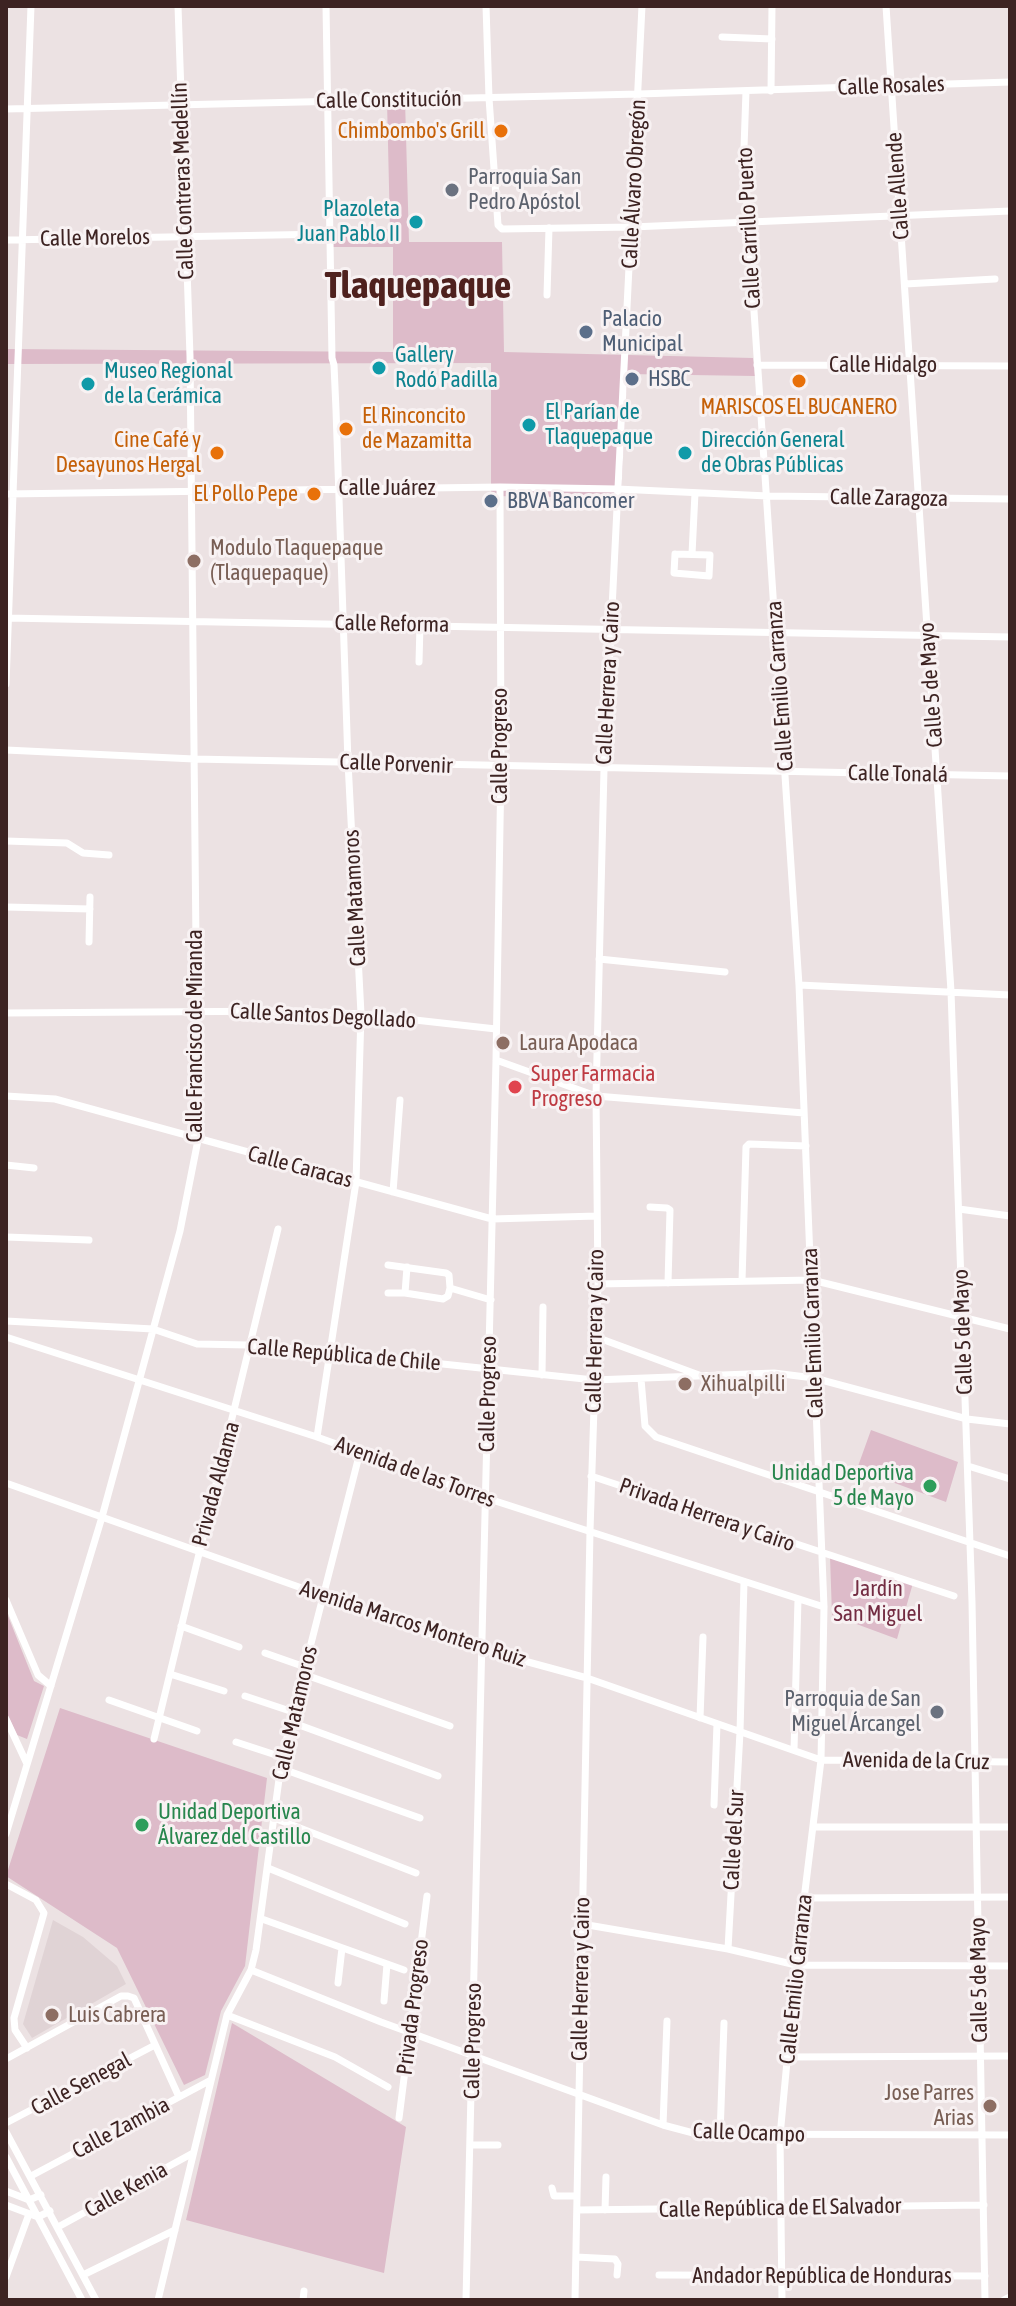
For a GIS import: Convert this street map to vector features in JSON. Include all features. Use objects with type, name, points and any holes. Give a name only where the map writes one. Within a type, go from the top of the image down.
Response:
[{"type":"street","points":[[6,684],[10,494],[31,6]]},
{"type":"street","name":"Calle Contreras Medellín","points":[[178,6],[190,356]]},
{"type":"street","name":"Calle Matamoros","points":[[317,1437],[356,1182],[361,1014],[332,358],[326,6]]},
{"type":"street","points":[[486,6],[489,98],[500,228],[632,227],[1010,211]]},
{"type":"street","name":"Calle Álvaro Obregón","points":[[623,362],[642,6]]},
{"type":"street","points":[[771,91],[772,6]]},
{"type":"street","name":"Calle Allende","points":[[886,6],[910,365]]},
{"type":"street","points":[[722,37],[772,39]]},
{"type":"street","name":"Calle Rosales","points":[[771,91],[1010,82]]},
{"type":"street","name":"Calle Carrillo Puerto","points":[[746,91],[744,148],[757,365]]},
{"type":"street","name":"Calle Constitución","points":[[6,109],[771,91]]},
{"type":"street","points":[[547,295],[549,228]]},
{"type":"street","name":"Calle Morelos","points":[[6,240],[329,234]]},
{"type":"street","points":[[905,284],[995,279]]},
{"type":"street","name":"Calle Francisco de Miranda","points":[[6,1834],[102,1517],[180,1231],[198,1140],[190,356]]},
{"type":"street","name":"Calle Herrera y Cairo","points":[[575,2300],[591,1476],[598,1284],[596,1096],[599,959],[604,769],[623,362]]},
{"type":"street","name":"Calle Hidalgo","points":[[757,365],[1010,366]]},
{"type":"street","name":"Calle Emilio Carranza","points":[[757,365],[799,985],[824,1607],[821,1760],[796,1965],[780,2136],[782,2300]]},
{"type":"street","name":"Calle 5 de Mayo","points":[[910,365],[951,991],[978,1827],[985,2300]]},
{"type":"street","name":"Calle Juárez","points":[[10,494],[500,487],[768,496]]},
{"type":"street","name":"Calle Progreso","points":[[466,2300],[496,1060],[501,767],[500,487]]},
{"type":"street","points":[[692,554],[695,493]]},
{"type":"street","name":"Calle Zaragoza","points":[[768,496],[1010,499]]},
{"type":"street","points":[[675,554],[692,554],[710,555],[709,576],[674,573],[675,554]]},
{"type":"street","name":"Calle Reforma","points":[[7,618],[1010,637]]},
{"type":"street","points":[[419,662],[420,625]]},
{"type":"street","name":"Calle Porvenir","points":[[6,750],[194,759],[786,773]]},
{"type":"street","name":"Calle Tonalá","points":[[786,773],[1010,776]]},
{"type":"street","points":[[6,841],[67,843],[83,853],[109,855]]},
{"type":"street","points":[[89,942],[90,897]]},
{"type":"street","points":[[6,907],[90,909]]},
{"type":"street","points":[[599,959],[725,972]]},
{"type":"street","points":[[799,985],[1010,995]]},
{"type":"street","name":"Calle Santos Degollado","points":[[6,1013],[197,1009],[361,1014],[496,1029]]},
{"type":"street","points":[[496,1060],[596,1096],[804,1113]]},
{"type":"street","name":"Calle Caracas","points":[[6,1096],[55,1099],[492,1219],[597,1216]]},
{"type":"street","points":[[393,1192],[400,1100]]},
{"type":"street","points":[[742,1281],[746,1147],[749,1144],[806,1146]]},
{"type":"street","points":[[6,1165],[34,1168]]},
{"type":"street","points":[[650,1207],[670,1210],[668,1283]]},
{"type":"street","points":[[959,1209],[1010,1216]]},
{"type":"street","name":"Privada Aldama","points":[[154,1739],[278,1229]]},
{"type":"street","points":[[6,1237],[89,1240]]},
{"type":"street","points":[[388,1265],[446,1273],[450,1288],[448,1296],[443,1299],[388,1293]]},
{"type":"street","points":[[405,1293],[407,1267]]},
{"type":"street","points":[[598,1284],[812,1280],[1010,1329]]},
{"type":"street","points":[[450,1288],[491,1300]]},
{"type":"street","points":[[542,1375],[543,1307]]},
{"type":"street","name":"Calle República de Chile","points":[[6,1321],[153,1329],[197,1344],[329,1352],[594,1380],[774,1373],[814,1378],[967,1419],[1010,1424]]},
{"type":"street","name":"Avenida de las Torres","points":[[6,1337],[317,1437],[486,1498],[824,1607]]},
{"type":"street","points":[[596,1337],[702,1377]]},
{"type":"street","points":[[641,1379],[645,1426],[665,1441],[1010,1556]]},
{"type":"street","name":"Calle Matamoros","points":[[158,2300],[227,2015],[251,1970],[262,1919],[282,1757],[360,1452]]},
{"type":"street","points":[[968,1466],[1010,1479]]},
{"type":"street","name":"Privada Herrera y Cairo","points":[[591,1476],[954,1596]]},
{"type":"street","name":"Avenida Marcos Montero Ruiz","points":[[6,1483],[323,1596],[482,1650],[587,1678],[821,1760]]},
{"type":"street","name":"Calle del Sur","points":[[728,1949],[740,1732],[744,1582]]},
{"type":"street","points":[[794,1750],[798,1599]]},
{"type":"street","points":[[6,1600],[38,1675],[51,1686]]},
{"type":"street","points":[[181,1626],[239,1647]]},
{"type":"street","points":[[700,1718],[703,1637]]},
{"type":"street","points":[[265,1653],[304,1671],[450,1726]]},
{"type":"street","points":[[170,1674],[224,1691]]},
{"type":"street","points":[[245,1696],[293,1712]]},
{"type":"street","points":[[109,1700],[197,1731]]},
{"type":"street","points":[[6,1719],[28,1765]]},
{"type":"street","points":[[291,1722],[438,1776]]},
{"type":"street","points":[[714,1805],[717,1724]]},
{"type":"street","points":[[236,1742],[282,1757]]},
{"type":"street","name":"Avenida de la Cruz","points":[[821,1760],[1010,1762]]},
{"type":"street","points":[[280,1768],[420,1818]]},
{"type":"street","points":[[274,1818],[416,1873]]},
{"type":"street","points":[[814,1827],[1010,1827]]},
{"type":"street","points":[[268,1868],[405,1924]]},
{"type":"street","points":[[6,1884],[36,1900],[44,1913],[14,2022],[15,2030],[27,2048]]},
{"type":"street","name":"Privada Progreso","points":[[399,2118],[427,1896]]},
{"type":"street","points":[[805,1898],[1010,1897]]},
{"type":"street","points":[[262,1919],[404,1970]]},
{"type":"street","points":[[582,1924],[728,1949],[796,1965],[1010,1966]]},
{"type":"street","points":[[338,1983],[342,1948]]},
{"type":"street","name":"Privada Progreso","points":[[384,2001],[387,1964]]},
{"type":"street","name":"Calle Ocampo","points":[[251,1970],[663,2125],[702,2135],[1010,2135]]},
{"type":"street","points":[[6,2059],[121,1996],[128,1996],[134,1998],[179,2097]]},
{"type":"street","points":[[227,2015],[335,2057],[388,2087]]},
{"type":"street","points":[[663,2125],[667,2021]]},
{"type":"street","points":[[720,2135],[724,2023]]},
{"type":"street","name":"Calle Senegal","points":[[6,2123],[155,2045]]},
{"type":"street","points":[[787,2057],[1010,2056]]},
{"type":"street","name":"Calle Zambia","points":[[31,2176],[211,2080]]},
{"type":"street","points":[[6,2132],[96,2300]]},
{"type":"street","points":[[470,2145],[498,2145]]},
{"type":"street","name":"Calle Kenia","points":[[58,2227],[194,2153]]},
{"type":"street","points":[[6,2157],[82,2300]]},
{"type":"street","points":[[605,2210],[606,2177]]},
{"type":"street","points":[[552,2188],[554,2196],[577,2196]]},
{"type":"street","points":[[6,2191],[29,2200],[41,2195]]},
{"type":"street","points":[[6,2205],[38,2217],[50,2211]]},
{"type":"street","name":"Calle República de El Salvador","points":[[577,2210],[984,2205]]},
{"type":"street","points":[[6,2277],[29,2214]]},
{"type":"street","points":[[83,2275],[175,2230]]},
{"type":"street","points":[[576,2257],[615,2259],[617,2275]]},
{"type":"street","name":"Andador República de Honduras","points":[[659,2275],[985,2276]]},
{"type":"street","points":[[1004,2300],[1010,2297]]},
{"type":"shaded area","points":[[53,1920],[83,1937],[117,1966],[126,1984],[32,2038],[23,2024]]},
{"type":"green space","points":[[405,100],[409,242],[502,242],[504,352],[753,358],[755,376],[627,374],[621,498],[491,496],[491,363],[6,364],[6,349],[393,352],[393,247],[332,247],[332,230],[390,229],[387,101]]},
{"type":"green space","points":[[871,1430],[958,1462],[946,1502],[857,1469]]},
{"type":"green space","name":"Jardín San Miguel","points":[[830,1557],[913,1583],[897,1639],[832,1615]]},
{"type":"green space","points":[[6,1611],[34,1681],[44,1686],[27,1739],[17,1735],[6,1711]]},
{"type":"green space","name":"Unidad Deportiva Álvarez del Castillo","points":[[60,1708],[267,1778],[245,1966],[221,2011],[205,2075],[184,2085],[117,1948],[6,1876]]},
{"type":"green space","points":[[232,2023],[406,2127],[384,2273],[186,2220]]},
{"type":"place","name":"Chimbombo's Grill","points":[[501,131]]},
{"type":"place","name":"Parroquia San Pedro Apóstol","points":[[452,190]]},
{"type":"place","name":"Plazoleta Juan Pablo II","points":[[416,222]]},
{"type":"place","name":"Palacio Municipal","points":[[586,332]]},
{"type":"place","name":"Gallery Rodó Padilla","points":[[379,368]]},
{"type":"place","name":"HSBC","points":[[632,379]]},
{"type":"place","name":"MARISCOS EL BUCANERO","points":[[799,381]]},
{"type":"place","name":"Museo Regional de la Cerámica","points":[[88,384]]},
{"type":"place","name":"El Parían de Tlaquepaque","points":[[529,425]]},
{"type":"place","name":"El Rinconcito de Mazamitta","points":[[346,429]]},
{"type":"place","name":"Cine Café y Desayunos Hergal","points":[[217,453]]},
{"type":"place","name":"Dirección General de Obras Públicas","points":[[685,453]]},
{"type":"place","name":"El Pollo Pepe","points":[[314,494]]},
{"type":"place","name":"BBVA Bancomer","points":[[491,501]]},
{"type":"place","name":"Modulo Tlaquepaque (Tlaquepaque)","points":[[194,561]]},
{"type":"place","name":"Laura Apodaca","points":[[503,1043]]},
{"type":"place","name":"Super Farmacia Progreso","points":[[515,1087]]},
{"type":"place","name":"Xihualpilli","points":[[685,1384]]},
{"type":"place","name":"Unidad Deportiva 5 de Mayo","points":[[930,1486]]},
{"type":"place","name":"Parroquia de San Miguel Árcangel","points":[[937,1712]]},
{"type":"place","name":"Unidad Deportiva Álvarez del Castillo","points":[[142,1825]]},
{"type":"place","name":"Luis Cabrera","points":[[52,2015]]},
{"type":"place","name":"Jose Parres Arias","points":[[990,2106]]},
{"type":"district","name":"Tlaquepaque","points":[[418,286]]}]
